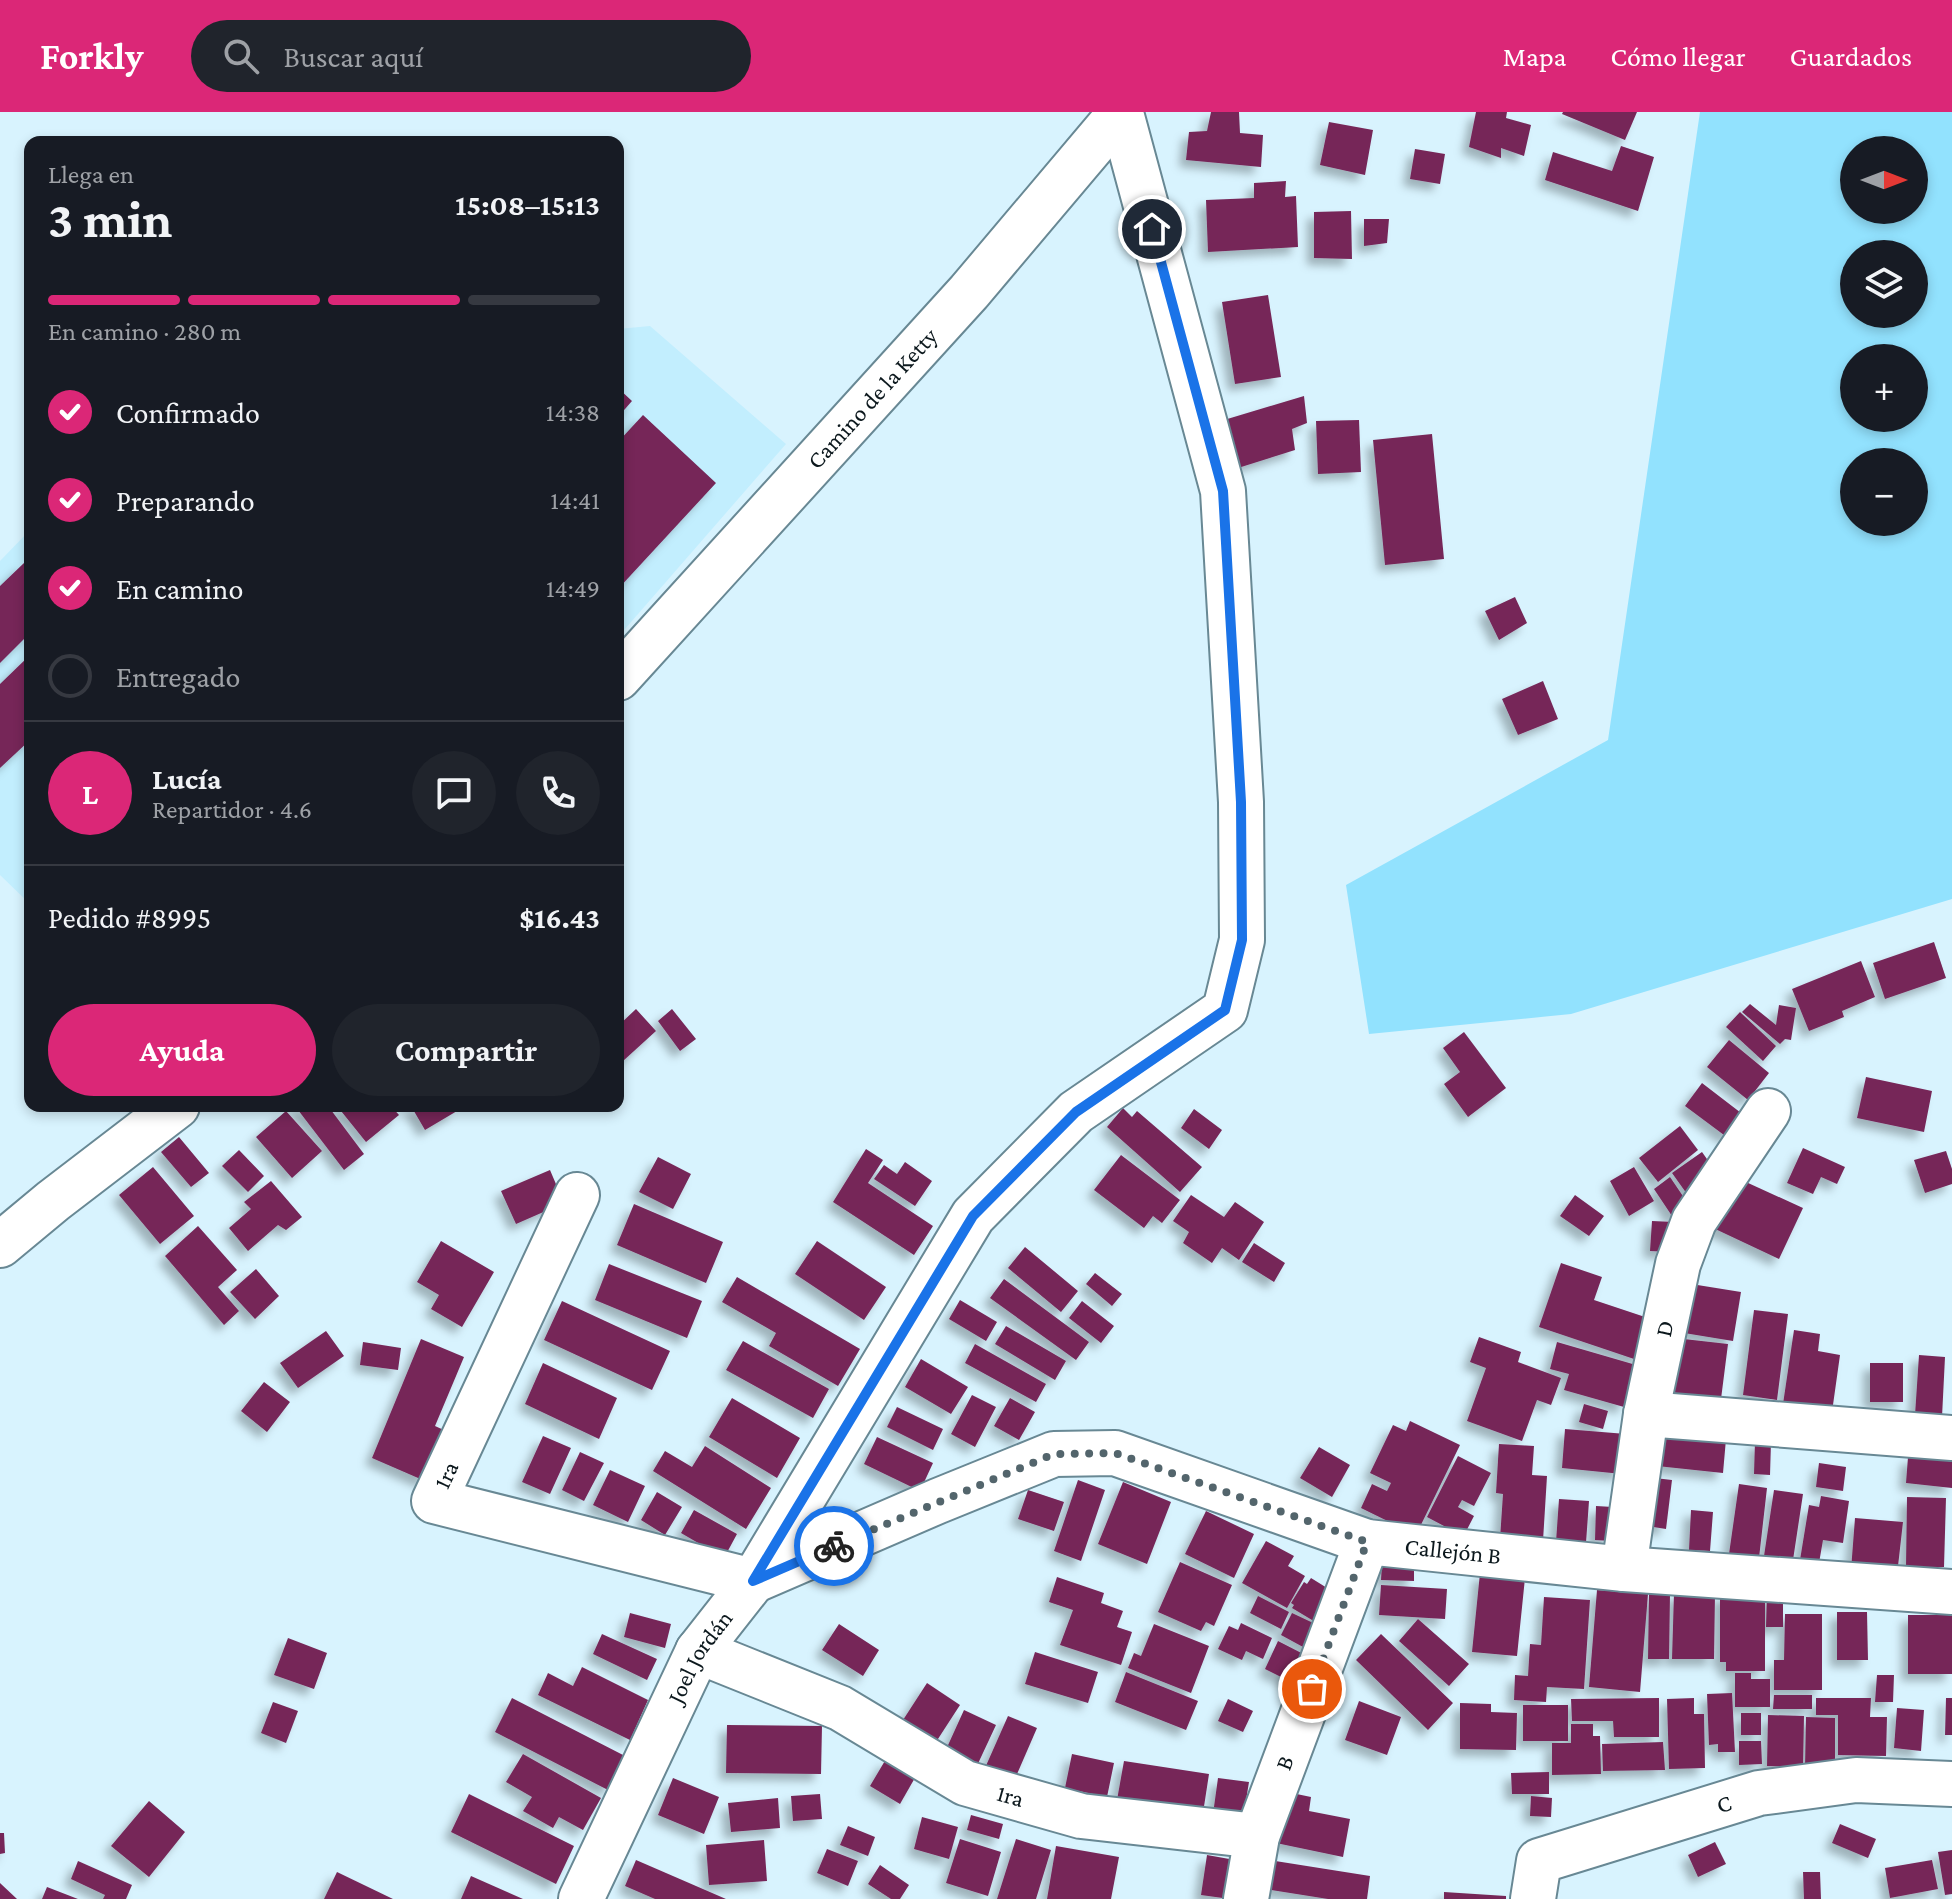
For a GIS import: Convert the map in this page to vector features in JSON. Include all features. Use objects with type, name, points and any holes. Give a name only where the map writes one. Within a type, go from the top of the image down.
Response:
[{"type":"street","name":"Camino de la Ketty","points":[[624,671],[969,292],[1121,113]]},
{"type":"street","name":"Joel Jordán","points":[[581,1899],[698,1651],[753,1581],[973,1216],[1076,1112],[1225,1010],[1242,940],[1241,802],[1223,491],[1121,113]]},
{"type":"street","name":"D","points":[[1624,1569],[1646,1414],[1678,1264],[1694,1221],[1768,1111]]},
{"type":"street","points":[[0,1245],[169,1112]]},
{"type":"street","name":"1ra","points":[[577,1195],[434,1501],[753,1581]]},
{"type":"street","points":[[1646,1414],[1952,1438]]},
{"type":"street","name":"Callejón B","points":[[753,1581],[1054,1454],[1115,1453],[1367,1542],[1624,1569],[1952,1592]]},
{"type":"street","name":"B","points":[[1246,1899],[1257,1836],[1367,1542]]},
{"type":"street","name":"1ra","points":[[698,1651],[840,1708],[965,1783],[1081,1816],[1257,1836]]},
{"type":"street","name":"C","points":[[1533,1899],[1539,1861],[1759,1793],[1856,1780],[1952,1784]]},
{"type":"shaded area","points":[[1700,112],[1952,112],[1952,899],[1571,1014],[1369,1034],[1346,885],[1608,740]]},
{"type":"shaded area","points":[[650,326],[786,444],[624,630],[624,328]]},
{"type":"shaded area","points":[[24,536],[24,898],[0,875],[0,561]]},
{"type":"building","points":[[1211,112],[1239,112],[1240,133],[1263,135],[1261,167],[1186,160],[1189,132],[1207,131]]},
{"type":"building","points":[[1476,112],[1507,112],[1506,118],[1531,125],[1524,156],[1501,148],[1501,158],[1469,147]]},
{"type":"building","points":[[1563,112],[1637,112],[1625,140]]},
{"type":"building","points":[[1329,122],[1373,130],[1365,175],[1320,165]]},
{"type":"building","points":[[1621,146],[1654,157],[1638,211],[1545,180],[1553,152],[1612,171]]},
{"type":"building","points":[[1415,149],[1445,154],[1440,184],[1410,179]]},
{"type":"building","points":[[1286,181],[1285,197],[1296,196],[1298,247],[1208,252],[1206,200],[1254,198],[1254,183]]},
{"type":"building","points":[[1351,211],[1352,259],[1314,258],[1314,212]]},
{"type":"building","points":[[1364,219],[1389,219],[1387,243],[1364,246]]},
{"type":"building","points":[[1268,295],[1281,377],[1235,384],[1222,302]]},
{"type":"building","points":[[624,394],[632,401],[624,410]]},
{"type":"building","points":[[1304,396],[1307,423],[1292,429],[1295,450],[1238,468],[1224,420]]},
{"type":"building","points":[[643,415],[716,483],[624,583],[624,436]]},
{"type":"building","points":[[1359,420],[1361,472],[1318,474],[1316,421]]},
{"type":"building","points":[[1432,434],[1444,559],[1385,565],[1373,440]]},
{"type":"building","points":[[24,563],[24,639],[0,663],[0,586]]},
{"type":"building","points":[[1515,597],[1527,623],[1499,640],[1485,611]]},
{"type":"building","points":[[24,661],[24,746],[0,768],[0,684]]},
{"type":"building","points":[[1543,681],[1558,719],[1518,735],[1502,699]]},
{"type":"building","points":[[1934,942],[1946,978],[1885,999],[1873,963]]},
{"type":"building","points":[[1861,961],[1875,997],[1842,1011],[1844,1017],[1809,1031],[1792,989]]},
{"type":"building","points":[[1750,1004],[1776,1025],[1779,1005],[1796,1008],[1791,1040],[1785,1039],[1780,1044],[1742,1012]]},
{"type":"building","points":[[636,1009],[656,1031],[624,1060],[624,1020]]},
{"type":"building","points":[[672,1009],[696,1039],[680,1051],[658,1021]]},
{"type":"building","points":[[1740,1012],[1776,1046],[1763,1061],[1726,1027]]},
{"type":"building","points":[[1464,1032],[1506,1088],[1468,1117],[1444,1084],[1460,1072],[1443,1048]]},
{"type":"building","points":[[1729,1040],[1769,1073],[1748,1100],[1707,1067]]},
{"type":"building","points":[[1866,1077],[1932,1091],[1924,1132],[1857,1118]]},
{"type":"building","points":[[1702,1083],[1745,1116],[1728,1138],[1685,1106]]},
{"type":"building","points":[[1123,1108],[1132,1117],[1137,1111],[1202,1167],[1180,1192],[1107,1127]]},
{"type":"building","points":[[1194,1109],[1222,1130],[1209,1149],[1181,1128]]},
{"type":"building","points":[[287,1112],[322,1151],[292,1178],[256,1137]]},
{"type":"building","points":[[300,1112],[332,1112],[364,1154],[344,1170]]},
{"type":"building","points":[[342,1112],[396,1112],[399,1115],[366,1142]]},
{"type":"building","points":[[414,1112],[455,1112],[425,1130]]},
{"type":"building","points":[[1680,1126],[1698,1150],[1658,1182],[1639,1158]]},
{"type":"building","points":[[179,1137],[209,1173],[191,1187],[161,1152]]},
{"type":"building","points":[[1803,1148],[1845,1167],[1837,1184],[1821,1177],[1813,1194],[1787,1183]]},
{"type":"building","points":[[866,1149],[883,1160],[868,1183],[933,1226],[914,1255],[833,1202]]},
{"type":"building","points":[[239,1150],[264,1176],[248,1192],[222,1166]]},
{"type":"building","points":[[1946,1151],[1952,1169],[1952,1184],[1925,1193],[1914,1160]]},
{"type":"building","points":[[1702,1152],[1721,1179],[1692,1201],[1672,1173]]},
{"type":"building","points":[[1121,1155],[1180,1200],[1162,1223],[1153,1216],[1144,1228],[1094,1190]]},
{"type":"building","points":[[658,1157],[691,1174],[673,1209],[639,1192]]},
{"type":"building","points":[[905,1162],[932,1181],[915,1206],[874,1179],[884,1165],[897,1174]]},
{"type":"building","points":[[153,1167],[194,1216],[160,1244],[119,1195]]},
{"type":"building","points":[[1634,1167],[1654,1201],[1629,1216],[1610,1181]]},
{"type":"building","points":[[550,1170],[564,1203],[516,1224],[501,1191]]},
{"type":"building","points":[[1670,1177],[1691,1208],[1674,1219],[1654,1189]]},
{"type":"building","points":[[1735,1177],[1803,1208],[1779,1259],[1711,1227]]},
{"type":"building","points":[[271,1181],[302,1217],[286,1230],[278,1225],[248,1251],[229,1228],[251,1209],[244,1202]]},
{"type":"building","points":[[1191,1195],[1224,1217],[1235,1202],[1264,1222],[1239,1260],[1222,1248],[1212,1263],[1183,1243],[1189,1232],[1173,1221]]},
{"type":"building","points":[[1575,1195],[1604,1216],[1589,1236],[1560,1216]]},
{"type":"building","points":[[634,1204],[723,1242],[706,1283],[617,1245]]},
{"type":"building","points":[[1652,1221],[1674,1222],[1672,1252],[1650,1251]]},
{"type":"building","points":[[198,1226],[237,1270],[218,1287],[239,1311],[224,1325],[165,1256]]},
{"type":"building","points":[[441,1241],[494,1272],[462,1327],[431,1309],[439,1295],[417,1282]]},
{"type":"building","points":[[817,1241],[886,1287],[864,1320],[795,1274]]},
{"type":"building","points":[[1254,1243],[1285,1263],[1274,1282],[1242,1262]]},
{"type":"building","points":[[1025,1247],[1078,1291],[1061,1312],[1008,1268]]},
{"type":"building","points":[[1561,1263],[1602,1277],[1594,1300],[1654,1320],[1640,1361],[1539,1327]]},
{"type":"building","points":[[609,1264],[702,1301],[687,1338],[595,1300]]},
{"type":"building","points":[[256,1269],[279,1296],[255,1319],[230,1292]]},
{"type":"building","points":[[1095,1273],[1122,1294],[1112,1306],[1086,1284]]},
{"type":"building","points":[[737,1277],[860,1349],[838,1386],[769,1346],[776,1333],[722,1302]]},
{"type":"building","points":[[1004,1279],[1089,1342],[1076,1360],[990,1298]]},
{"type":"building","points":[[1685,1283],[1741,1292],[1733,1341],[1678,1332]]},
{"type":"building","points":[[960,1300],[997,1322],[986,1341],[949,1319]]},
{"type":"building","points":[[562,1301],[670,1351],[652,1390],[544,1340]]},
{"type":"building","points":[[1082,1301],[1114,1326],[1101,1343],[1069,1318]]},
{"type":"building","points":[[1754,1310],[1788,1314],[1777,1400],[1743,1395]]},
{"type":"building","points":[[1006,1326],[1066,1361],[1055,1380],[995,1344]]},
{"type":"building","points":[[1794,1330],[1820,1334],[1818,1351],[1840,1355],[1832,1412],[1783,1404]]},
{"type":"building","points":[[326,1331],[344,1356],[298,1388],[280,1363]]},
{"type":"building","points":[[1479,1337],[1521,1352],[1518,1362],[1561,1378],[1551,1405],[1537,1400],[1522,1441],[1467,1421],[1486,1368],[1470,1362]]},
{"type":"building","points":[[1675,1338],[1728,1344],[1721,1399],[1669,1392]]},
{"type":"building","points":[[421,1339],[464,1357],[435,1426],[446,1431],[425,1481],[372,1458]]},
{"type":"building","points":[[743,1341],[829,1389],[813,1418],[726,1370]]},
{"type":"building","points":[[363,1342],[401,1348],[398,1370],[360,1365]]},
{"type":"building","points":[[1557,1342],[1636,1365],[1624,1407],[1564,1390],[1569,1374],[1550,1369]]},
{"type":"building","points":[[975,1344],[1046,1384],[1036,1402],[965,1363]]},
{"type":"building","points":[[1919,1355],[1945,1357],[1942,1417],[1915,1415]]},
{"type":"building","points":[[921,1359],[968,1387],[951,1414],[905,1387]]},
{"type":"building","points":[[543,1363],[617,1398],[599,1439],[525,1404]]},
{"type":"building","points":[[1870,1363],[1903,1363],[1903,1402],[1870,1402]]},
{"type":"building","points":[[264,1382],[290,1402],[267,1432],[241,1411]]},
{"type":"building","points":[[972,1395],[996,1407],[975,1447],[951,1434]]},
{"type":"building","points":[[732,1398],[800,1438],[777,1478],[709,1437]]},
{"type":"building","points":[[1010,1398],[1035,1412],[1019,1440],[994,1426]]},
{"type":"building","points":[[1584,1404],[1608,1411],[1603,1429],[1579,1422]]},
{"type":"building","points":[[897,1407],[943,1429],[933,1450],[887,1427]]},
{"type":"building","points":[[1410,1421],[1460,1445],[1416,1535],[1361,1508],[1372,1484],[1387,1491],[1391,1483],[1370,1473],[1393,1425],[1406,1431]]},
{"type":"building","points":[[1565,1429],[1626,1434],[1622,1474],[1562,1468]]},
{"type":"building","points":[[1661,1433],[1726,1439],[1723,1473],[1657,1466]]},
{"type":"building","points":[[543,1436],[571,1448],[550,1494],[522,1482]]},
{"type":"building","points":[[877,1437],[933,1463],[920,1491],[864,1464]]},
{"type":"building","points":[[1755,1441],[1771,1442],[1770,1475],[1754,1474]]},
{"type":"building","points":[[1499,1444],[1534,1446],[1532,1475],[1547,1476],[1543,1541],[1500,1539],[1503,1494],[1496,1493]]},
{"type":"building","points":[[705,1446],[771,1488],[746,1529],[653,1471],[665,1451],[692,1467]]},
{"type":"building","points":[[1319,1447],[1350,1465],[1332,1497],[1300,1478]]},
{"type":"building","points":[[580,1452],[604,1463],[584,1501],[562,1490]]},
{"type":"building","points":[[1458,1456],[1491,1473],[1474,1506],[1462,1500],[1458,1507],[1474,1516],[1460,1543],[1440,1532],[1444,1526],[1427,1517]]},
{"type":"building","points":[[1908,1457],[1952,1461],[1952,1488],[1906,1483]]},
{"type":"building","points":[[1819,1463],[1846,1467],[1843,1491],[1816,1487]]},
{"type":"building","points":[[610,1470],[645,1486],[628,1522],[593,1505]]},
{"type":"building","points":[[1646,1477],[1672,1480],[1666,1529],[1641,1525]]},
{"type":"building","points":[[1078,1480],[1105,1490],[1081,1561],[1054,1551]]},
{"type":"building","points":[[1123,1482],[1171,1502],[1147,1564],[1098,1544]]},
{"type":"building","points":[[1739,1484],[1767,1488],[1759,1558],[1729,1554]]},
{"type":"building","points":[[1028,1490],[1064,1502],[1054,1531],[1018,1519]]},
{"type":"building","points":[[1774,1490],[1803,1494],[1793,1560],[1764,1556]]},
{"type":"building","points":[[657,1492],[682,1507],[665,1535],[641,1520]]},
{"type":"building","points":[[1821,1496],[1849,1501],[1843,1543],[1823,1540],[1819,1563],[1800,1560],[1809,1505],[1819,1507]]},
{"type":"building","points":[[1907,1497],[1946,1498],[1944,1567],[1906,1567]]},
{"type":"building","points":[[1559,1499],[1589,1501],[1586,1543],[1556,1542]]},
{"type":"building","points":[[1596,1506],[1613,1507],[1611,1541],[1595,1540]]},
{"type":"building","points":[[694,1510],[737,1534],[724,1558],[681,1533]]},
{"type":"building","points":[[1691,1510],[1713,1512],[1710,1551],[1689,1550]]},
{"type":"building","points":[[1206,1511],[1254,1534],[1234,1578],[1185,1554]]},
{"type":"building","points":[[1855,1518],[1903,1522],[1897,1575],[1851,1570]]},
{"type":"building","points":[[1266,1541],[1294,1556],[1288,1566],[1305,1576],[1287,1608],[1242,1583]]},
{"type":"building","points":[[1180,1562],[1232,1585],[1214,1626],[1206,1622],[1201,1631],[1158,1612]]},
{"type":"building","points":[[1382,1562],[1414,1563],[1414,1581],[1381,1580]]},
{"type":"building","points":[[1480,1573],[1525,1578],[1517,1656],[1472,1652]]},
{"type":"building","points":[[1057,1577],[1104,1593],[1101,1603],[1123,1611],[1117,1627],[1132,1632],[1121,1665],[1060,1645],[1073,1610],[1049,1602]]},
{"type":"building","points":[[1311,1578],[1340,1596],[1322,1626],[1292,1608],[1294,1605],[1291,1603],[1304,1582],[1307,1584]]},
{"type":"building","points":[[1381,1585],[1447,1589],[1445,1619],[1379,1615]]},
{"type":"building","points":[[1597,1590],[1648,1594],[1640,1692],[1589,1687]]},
{"type":"building","points":[[1767,1592],[1783,1592],[1783,1627],[1766,1627]]},
{"type":"building","points":[[1649,1593],[1670,1594],[1669,1659],[1648,1659]]},
{"type":"building","points":[[1674,1593],[1715,1594],[1714,1659],[1672,1659]]},
{"type":"building","points":[[1720,1594],[1765,1594],[1765,1671],[1726,1671],[1726,1662],[1720,1662]]},
{"type":"building","points":[[1258,1596],[1289,1612],[1281,1629],[1250,1613]]},
{"type":"building","points":[[1544,1597],[1590,1600],[1584,1689],[1547,1687],[1546,1702],[1514,1700],[1515,1675],[1528,1676],[1530,1644],[1541,1645]]},
{"type":"building","points":[[1837,1612],[1867,1612],[1868,1660],[1837,1660]]},
{"type":"building","points":[[630,1613],[671,1624],[665,1648],[624,1637]]},
{"type":"building","points":[[1292,1613],[1326,1629],[1314,1653],[1281,1635]]},
{"type":"building","points":[[1785,1614],[1822,1614],[1822,1690],[1774,1690],[1774,1660],[1784,1660]]},
{"type":"building","points":[[1908,1615],[1952,1615],[1952,1674],[1908,1674]]},
{"type":"building","points":[[1418,1619],[1469,1664],[1449,1686],[1399,1641]]},
{"type":"building","points":[[1241,1623],[1272,1638],[1263,1659],[1246,1651],[1242,1660],[1218,1649],[1229,1626],[1238,1630]]},
{"type":"building","points":[[839,1624],[879,1650],[863,1676],[822,1650]]},
{"type":"building","points":[[1154,1624],[1209,1646],[1191,1693],[1128,1668],[1134,1653],[1141,1656]]},
{"type":"building","points":[[602,1634],[657,1659],[647,1680],[593,1654]]},
{"type":"building","points":[[1381,1634],[1453,1703],[1428,1730],[1356,1660]]},
{"type":"building","points":[[288,1638],[327,1653],[314,1689],[274,1675]]},
{"type":"building","points":[[1278,1641],[1315,1660],[1301,1687],[1265,1669]]},
{"type":"building","points":[[1035,1652],[1098,1672],[1088,1703],[1025,1684]]},
{"type":"building","points":[[582,1667],[648,1700],[630,1740],[538,1695],[548,1673],[573,1686]]},
{"type":"building","points":[[1126,1672],[1198,1701],[1186,1730],[1115,1702]]},
{"type":"building","points":[[1735,1673],[1751,1673],[1751,1679],[1770,1679],[1770,1707],[1735,1707]]},
{"type":"building","points":[[1877,1675],[1894,1675],[1893,1702],[1875,1702]]},
{"type":"building","points":[[927,1683],[960,1705],[936,1742],[903,1720]]},
{"type":"building","points":[[1732,1693],[1735,1752],[1718,1752],[1718,1744],[1709,1745],[1707,1694]]},
{"type":"building","points":[[1774,1695],[1812,1695],[1812,1709],[1773,1709]]},
{"type":"building","points":[[512,1698],[625,1756],[608,1790],[495,1732]]},
{"type":"building","points":[[1659,1698],[1659,1737],[1614,1737],[1613,1721],[1572,1721],[1571,1699]]},
{"type":"building","points":[[1694,1698],[1694,1714],[1704,1714],[1705,1768],[1669,1769],[1667,1699]]},
{"type":"building","points":[[1816,1698],[1871,1698],[1870,1717],[1887,1717],[1886,1756],[1838,1755],[1838,1715],[1816,1715]]},
{"type":"building","points":[[1946,1698],[1952,1698],[1952,1735],[1945,1735]]},
{"type":"building","points":[[1228,1699],[1253,1711],[1243,1732],[1218,1721]]},
{"type":"building","points":[[1359,1701],[1401,1717],[1387,1755],[1345,1740]]},
{"type":"building","points":[[273,1702],[298,1711],[286,1743],[261,1733]]},
{"type":"building","points":[[1460,1703],[1491,1704],[1491,1712],[1517,1713],[1516,1750],[1460,1749]]},
{"type":"building","points":[[1523,1705],[1568,1705],[1568,1741],[1523,1741]]},
{"type":"building","points":[[1897,1708],[1924,1710],[1921,1751],[1894,1748]]},
{"type":"building","points":[[964,1710],[996,1725],[975,1770],[944,1754]]},
{"type":"building","points":[[1741,1713],[1761,1713],[1761,1735],[1741,1735]]},
{"type":"building","points":[[1768,1715],[1804,1716],[1803,1767],[1767,1766]]},
{"type":"building","points":[[1008,1716],[1037,1728],[1014,1781],[985,1768]]},
{"type":"building","points":[[1806,1717],[1835,1718],[1835,1769],[1805,1768]]},
{"type":"building","points":[[1571,1724],[1593,1724],[1593,1736],[1600,1736],[1601,1774],[1552,1775],[1552,1743],[1571,1743]]},
{"type":"building","points":[[727,1725],[822,1726],[821,1774],[726,1773]]},
{"type":"building","points":[[1739,1741],[1761,1741],[1762,1764],[1739,1765]]},
{"type":"building","points":[[1663,1742],[1665,1770],[1603,1771],[1602,1744]]},
{"type":"building","points":[[523,1754],[601,1798],[583,1830],[559,1817],[553,1828],[523,1811],[532,1797],[506,1782]]},
{"type":"building","points":[[1072,1754],[1114,1763],[1107,1797],[1065,1788]]},
{"type":"building","points":[[886,1759],[916,1776],[900,1804],[870,1786]]},
{"type":"building","points":[[1124,1761],[1209,1774],[1203,1813],[1117,1800]]},
{"type":"building","points":[[1549,1772],[1549,1794],[1512,1794],[1511,1773]]},
{"type":"building","points":[[673,1778],[719,1797],[704,1834],[658,1815]]},
{"type":"building","points":[[1218,1778],[1249,1782],[1243,1819],[1213,1814]]},
{"type":"building","points":[[1287,1792],[1311,1797],[1309,1811],[1350,1819],[1343,1857],[1276,1843]]},
{"type":"building","points":[[469,1794],[574,1846],[556,1884],[451,1832]]},
{"type":"building","points":[[820,1794],[822,1819],[793,1821],[791,1796]]},
{"type":"building","points":[[1531,1796],[1552,1798],[1551,1817],[1530,1816]]},
{"type":"building","points":[[778,1798],[780,1828],[731,1832],[728,1803]]},
{"type":"building","points":[[149,1801],[185,1832],[149,1877],[111,1846]]},
{"type":"building","points":[[971,1815],[1003,1824],[999,1839],[967,1830]]},
{"type":"building","points":[[922,1817],[958,1827],[949,1859],[914,1849]]},
{"type":"building","points":[[1840,1824],[1876,1839],[1868,1858],[1832,1843]]},
{"type":"building","points":[[848,1826],[875,1837],[868,1856],[840,1845]]},
{"type":"building","points":[[0,1833],[4,1833],[5,1853],[0,1854]]},
{"type":"building","points":[[960,1839],[1001,1852],[988,1896],[946,1883]]},
{"type":"building","points":[[1016,1839],[1051,1850],[1036,1899],[997,1899]]},
{"type":"building","points":[[764,1840],[767,1881],[709,1885],[706,1845]]},
{"type":"building","points":[[1715,1842],[1726,1864],[1698,1877],[1688,1855]]},
{"type":"building","points":[[1056,1846],[1119,1857],[1111,1899],[1047,1899]]},
{"type":"building","points":[[827,1849],[858,1861],[848,1886],[817,1873]]},
{"type":"building","points":[[1952,1850],[1952,1894],[1945,1895],[1938,1852]]},
{"type":"building","points":[[1207,1855],[1235,1860],[1230,1899],[1201,1895]]},
{"type":"building","points":[[636,1860],[726,1899],[655,1899],[625,1886]]},
{"type":"building","points":[[1269,1860],[1370,1876],[1367,1899],[1328,1899],[1265,1889]]},
{"type":"building","points":[[1932,1860],[1938,1889],[1890,1898],[1885,1868]]},
{"type":"building","points":[[78,1861],[132,1885],[126,1899],[103,1899],[105,1895],[71,1879]]},
{"type":"building","points":[[880,1865],[909,1885],[900,1899],[891,1899],[868,1884]]},
{"type":"building","points":[[337,1872],[393,1899],[324,1899]]},
{"type":"building","points":[[1803,1872],[1820,1872],[1821,1899],[1804,1899]]},
{"type":"building","points":[[471,1876],[523,1899],[461,1899]]},
{"type":"building","points":[[0,1883],[17,1899],[0,1899]]},
{"type":"building","points":[[47,1887],[78,1899],[42,1899]]},
{"type":"building","points":[[1444,1892],[1506,1896],[1506,1899],[1444,1899]]},
{"type":"way so far","points":[[834,1546],[1054,1454],[1115,1453],[1367,1542],[1312,1689]]},
{"type":"route","points":[[834,1546],[753,1581],[973,1216],[1076,1112],[1225,1010],[1242,940],[1241,802],[1223,491],[1152,229]]}]
